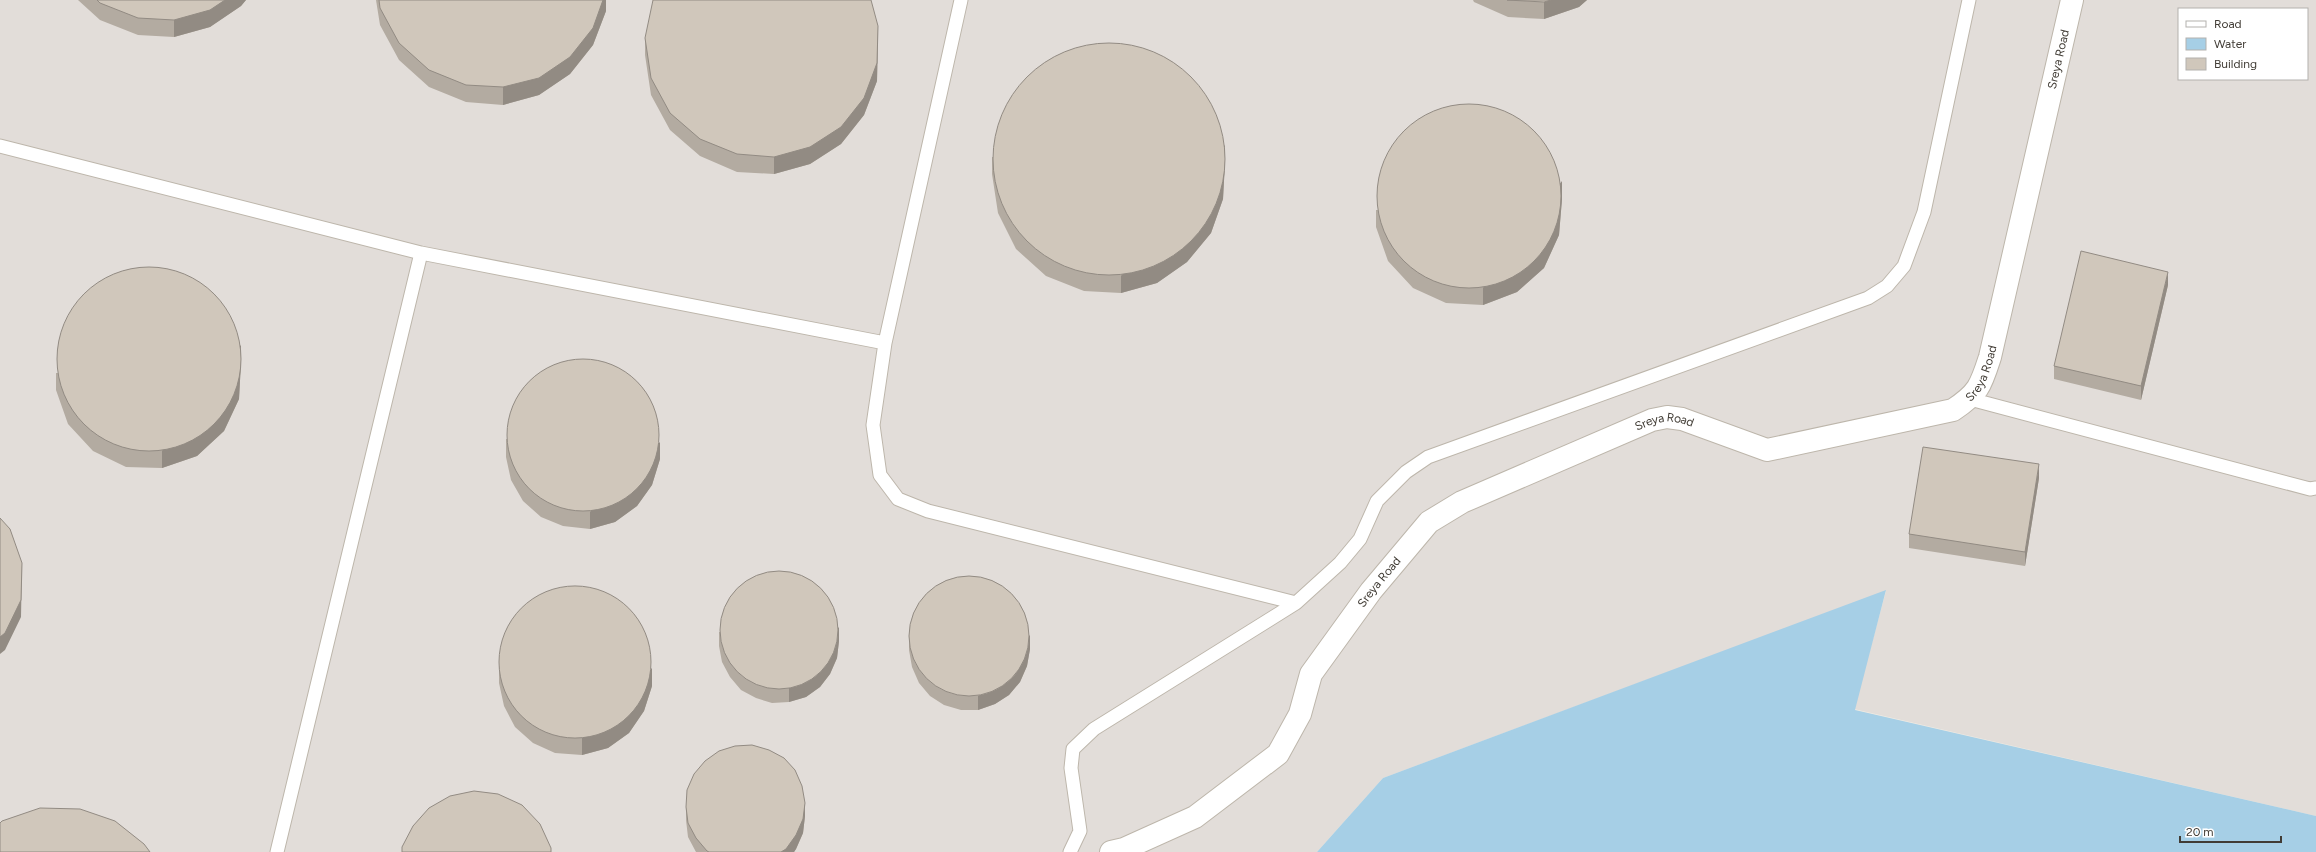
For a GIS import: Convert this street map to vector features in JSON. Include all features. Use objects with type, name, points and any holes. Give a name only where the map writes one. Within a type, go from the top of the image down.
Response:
[{"type":"street","name":"Sreya Road","points":[[1111,852],[1124,848],[1195,817],[1278,754],[1300,714],[1312,674],[1371,591],[1429,522],[1462,502],[1660,419],[1682,419],[1767,450],[1953,410],[1970,399],[1981,384],[1990,357],[2072,0]]},
{"type":"lane","points":[[961,0],[885,343],[873,425],[880,475],[898,499],[928,511],[1296,603]]},
{"type":"lane","points":[[1070,852],[1080,831],[1071,768],[1073,749],[1094,729],[1296,603],[1340,563],[1360,539],[1377,501],[1406,472],[1428,457],[1868,298],[1887,286],[1904,266],[1924,212],[1969,0]]},
{"type":"lane","points":[[0,146],[421,253],[885,343]]},
{"type":"lane","points":[[277,852],[421,253]]},
{"type":"lane","points":[[1970,399],[2310,489],[2316,488]]},
{"type":"shaded area","points":[[0,0],[2316,0],[2316,816],[1854,709],[1886,591],[1383,778],[1317,852],[0,852]]},
{"type":"water","points":[[1886,590],[1855,710],[2316,816],[2316,852],[1317,852],[1383,778]]},
{"type":"building","points":[[97,0],[225,0],[210,10],[174,20],[138,18],[100,3]]},
{"type":"building","points":[[379,0],[603,0],[593,28],[570,57],[539,78],[503,87],[466,85],[429,70],[399,43],[380,8]]},
{"type":"building","points":[[653,0],[871,0],[878,26],[877,63],[864,98],[841,127],[810,147],[774,157],[737,154],[700,139],[670,113],[651,78],[645,38]]},
{"type":"building","points":[[1507,0],[1551,0],[1544,2]]},
{"type":"building","points":[[1109,43],[1132,45],[1153,52],[1164,57],[1191,77],[1211,104],[1216,115],[1223,136],[1225,159],[1223,182],[1216,203],[1211,214],[1191,241],[1164,261],[1153,266],[1132,273],[1109,275],[1086,273],[1065,266],[1054,261],[1027,241],[1007,214],[1002,203],[995,182],[993,159],[995,136],[1002,115],[1007,104],[1027,77],[1054,57],[1065,52],[1086,45]]},
{"type":"building","points":[[1478,104],[1487,105],[1513,114],[1528,125],[1540,137],[1551,152],[1560,178],[1560,214],[1551,240],[1540,255],[1528,267],[1513,278],[1487,287],[1460,288],[1451,287],[1425,278],[1410,267],[1398,255],[1387,240],[1378,214],[1377,187],[1378,178],[1387,152],[1398,137],[1410,125],[1425,114],[1451,105]]},
{"type":"building","points":[[2081,251],[2168,272],[2141,386],[2054,366]]},
{"type":"building","points":[[158,267],[167,268],[193,277],[208,288],[220,300],[231,315],[240,341],[240,377],[231,403],[220,418],[208,430],[193,441],[167,450],[140,451],[131,450],[105,441],[90,430],[78,418],[67,403],[58,377],[57,350],[58,341],[67,315],[78,300],[90,288],[105,277],[131,268]]},
{"type":"building","points":[[576,359],[590,359],[605,362],[619,368],[637,381],[650,399],[656,413],[659,435],[656,457],[650,471],[637,489],[619,502],[605,508],[590,511],[576,511],[561,508],[547,502],[535,494],[524,483],[516,471],[510,457],[507,442],[507,428],[510,413],[516,399],[524,387],[535,376],[547,368],[561,362]]},
{"type":"building","points":[[1923,447],[2039,464],[2025,552],[1909,534]]},
{"type":"building","points":[[0,518],[10,529],[22,563],[21,600],[5,633],[0,637]]},
{"type":"building","points":[[779,571],[802,575],[821,588],[834,607],[838,630],[834,653],[821,672],[802,685],[779,689],[756,685],[737,672],[724,653],[720,630],[724,607],[737,588],[756,575]]},
{"type":"building","points":[[969,576],[981,577],[992,581],[1002,586],[1011,594],[1019,603],[1024,613],[1028,624],[1028,648],[1024,659],[1019,669],[1011,678],[1002,686],[992,691],[981,695],[969,696],[957,695],[946,691],[936,686],[927,678],[919,669],[914,659],[910,648],[909,636],[910,624],[914,613],[919,603],[927,594],[936,586],[946,581],[957,577]]},
{"type":"building","points":[[568,586],[582,586],[597,589],[611,595],[629,608],[642,626],[648,640],[651,662],[648,684],[642,698],[629,716],[611,729],[597,735],[582,738],[568,738],[553,735],[539,729],[527,721],[516,710],[508,698],[502,684],[499,669],[499,655],[502,640],[508,626],[516,614],[527,603],[539,595],[553,589]]},
{"type":"building","points":[[752,745],[769,750],[784,758],[795,770],[802,786],[805,803],[803,819],[796,835],[786,849],[781,852],[709,852],[696,838],[688,823],[686,807],[687,790],[694,774],[705,761],[719,751],[735,746]]},
{"type":"building","points":[[474,791],[498,794],[522,805],[540,824],[551,848],[551,852],[402,852],[402,847],[413,826],[429,808],[450,796]]},
{"type":"building","points":[[40,808],[80,809],[115,821],[144,844],[150,852],[0,852],[0,823]]}]
